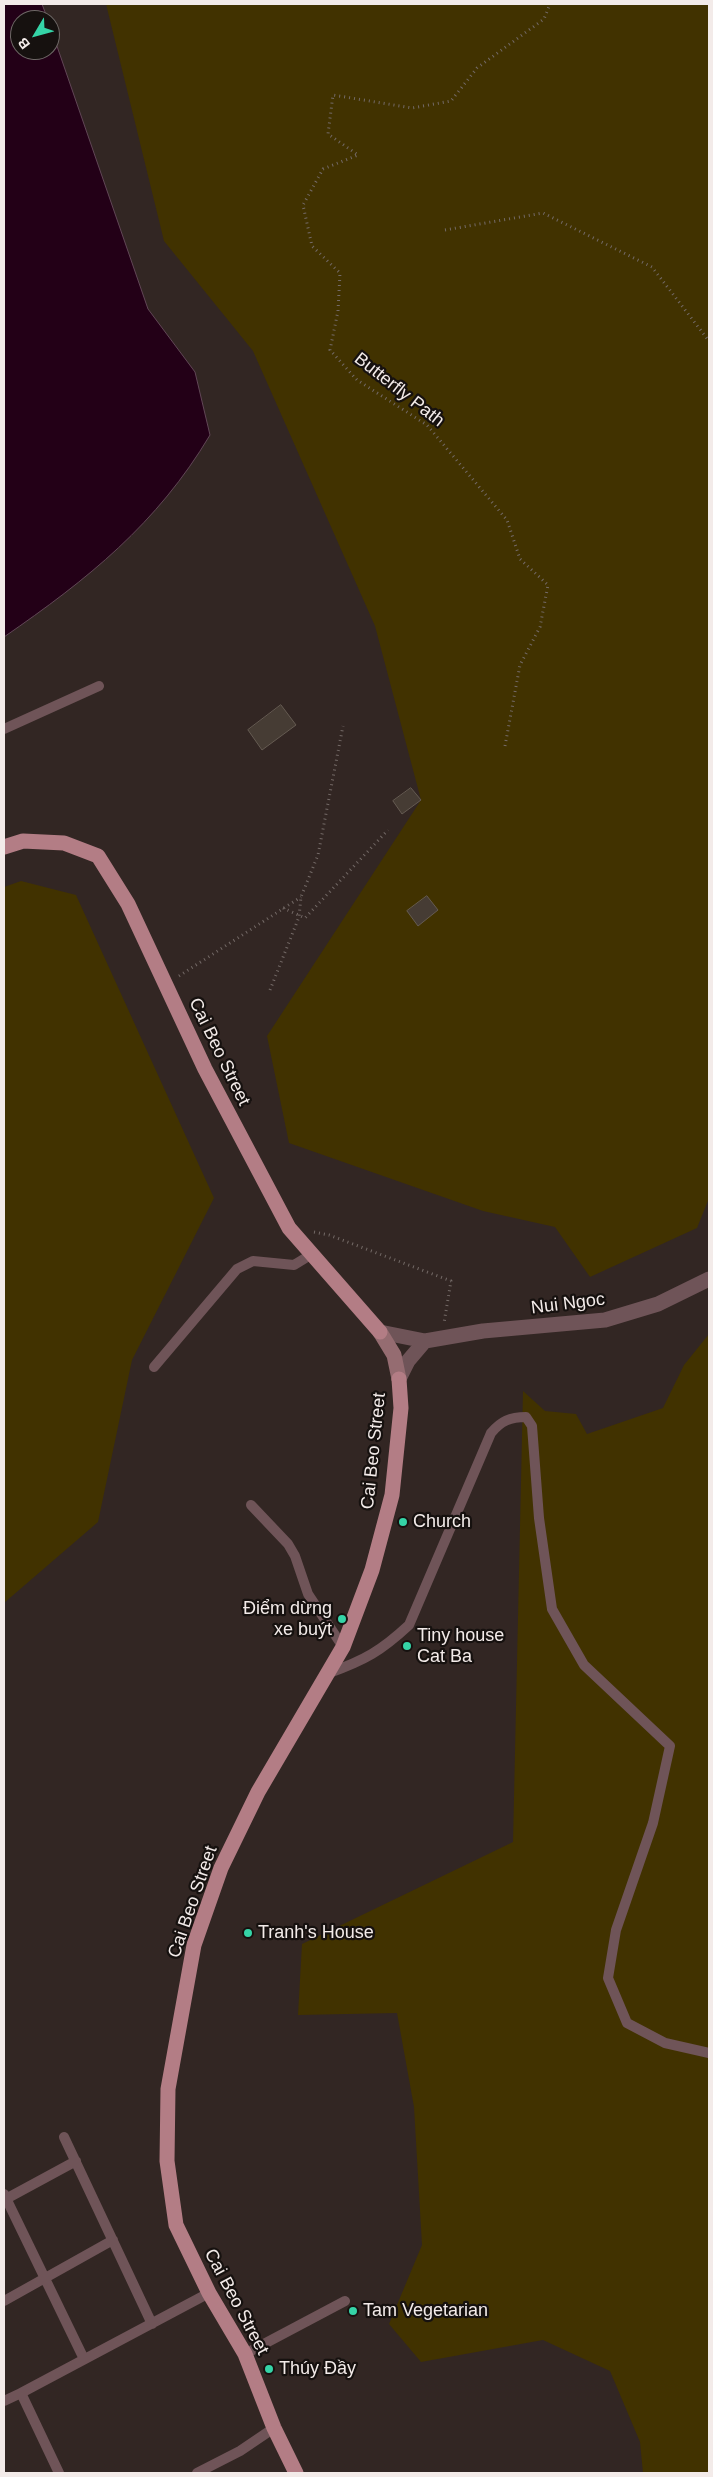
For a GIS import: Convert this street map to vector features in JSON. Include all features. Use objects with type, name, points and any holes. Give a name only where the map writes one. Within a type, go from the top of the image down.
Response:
[{"type":"main road","name":"Cai Beo Street","points":[[4,847],[23,841],[64,843],[98,856],[128,904],[205,1069],[289,1228],[380,1332],[394,1355],[399,1379],[401,1408],[392,1495],[372,1570],[343,1647],[258,1792],[220,1868],[194,1945],[168,2089],[167,2161],[176,2225],[209,2293],[244,2354],[274,2428],[296,2473]]},
{"type":"street","name":"Nui Ngoc","points":[[424,1341],[483,1331],[605,1320],[658,1304],[709,1279]]},
{"type":"street","points":[[380,1332],[424,1341]]},
{"type":"street","name":"Cai Beo Street","points":[[399,1379],[408,1361],[424,1341]]},
{"type":"lane","points":[[4,730],[99,686]]},
{"type":"lane","points":[[154,1366],[237,1270],[253,1261],[294,1265],[312,1254]]},
{"type":"lane","points":[[329,1673],[361,1662],[383,1649],[409,1625],[491,1433],[504,1421],[514,1417],[526,1417],[532,1426],[539,1518],[552,1609],[584,1665],[670,1746],[653,1823],[616,1930],[608,1978],[627,2023],[665,2043],[709,2053]]},
{"type":"lane","points":[[251,1505],[288,1544],[295,1556],[308,1594],[343,1647]]},
{"type":"lane","points":[[64,2137],[152,2324]]},
{"type":"lane","points":[[76,2161],[5,2198],[84,2359]]},
{"type":"lane","points":[[4,2301],[113,2240]]},
{"type":"lane","points":[[4,2400],[21,2393],[209,2293]]},
{"type":"lane","points":[[244,2354],[345,2301]]},
{"type":"lane","points":[[21,2393],[59,2473]]},
{"type":"lane","points":[[197,2473],[240,2451],[274,2428]]},
{"type":"path","name":"Butterfly Path","points":[[505,746],[520,665],[540,627],[548,585],[520,559],[507,520],[427,425],[357,380],[330,350],[338,311],[340,272],[312,246],[303,205],[323,169],[358,155],[328,134],[332,95],[412,108],[451,100],[477,68],[544,19],[550,4]]},
{"type":"path","points":[[445,230],[543,213],[652,266],[709,341]]},
{"type":"path","points":[[270,990],[298,917],[301,897],[318,855],[343,726]]},
{"type":"path","points":[[284,908],[298,917],[305,918],[310,915],[388,830]]},
{"type":"path","points":[[166,985],[301,897]]},
{"type":"path","points":[[289,1228],[328,1235],[451,1281],[441,1338]]},
{"type":"shaded area","points":[[4,4],[42,4],[44,10],[10,10],[10,60],[60,60],[60,55],[148,309],[195,372],[210,435],[167,496],[119,548],[64,593],[4,637]]},
{"type":"shaded area","points":[[106,4],[709,4],[709,1198],[697,1228],[590,1277],[555,1227],[483,1211],[289,1143],[267,1036],[421,800],[375,626],[253,351],[164,241]]},
{"type":"shaded area","points":[[21,881],[76,895],[214,1198],[132,1360],[98,1522],[4,1603],[4,887]]},
{"type":"shaded area","points":[[709,1334],[709,2473],[643,2473],[640,2442],[610,2371],[543,2340],[421,2362],[389,2324],[422,2245],[414,2107],[397,2013],[298,2015],[302,1944],[513,1842],[523,1391],[545,1411],[576,1414],[587,1434],[663,1408],[684,1365]]},
{"type":"building","points":[[281,705],[296,725],[262,750],[248,730]]},
{"type":"building","points":[[411,788],[421,800],[402,814],[393,801]]},
{"type":"building","points":[[427,896],[438,910],[418,926],[407,911]]},
{"type":"place","name":"Church","points":[[403,1522]]},
{"type":"place","name":"Điểm dừng xe buýt","points":[[342,1619]]},
{"type":"place","name":"Tiny house Cat Ba","points":[[407,1646]]},
{"type":"place","name":"Tranh's House","points":[[248,1933]]},
{"type":"place","name":"Tam Vegetarian","points":[[353,2311]]},
{"type":"place","name":"Thúy Đầy","points":[[269,2369]]}]
